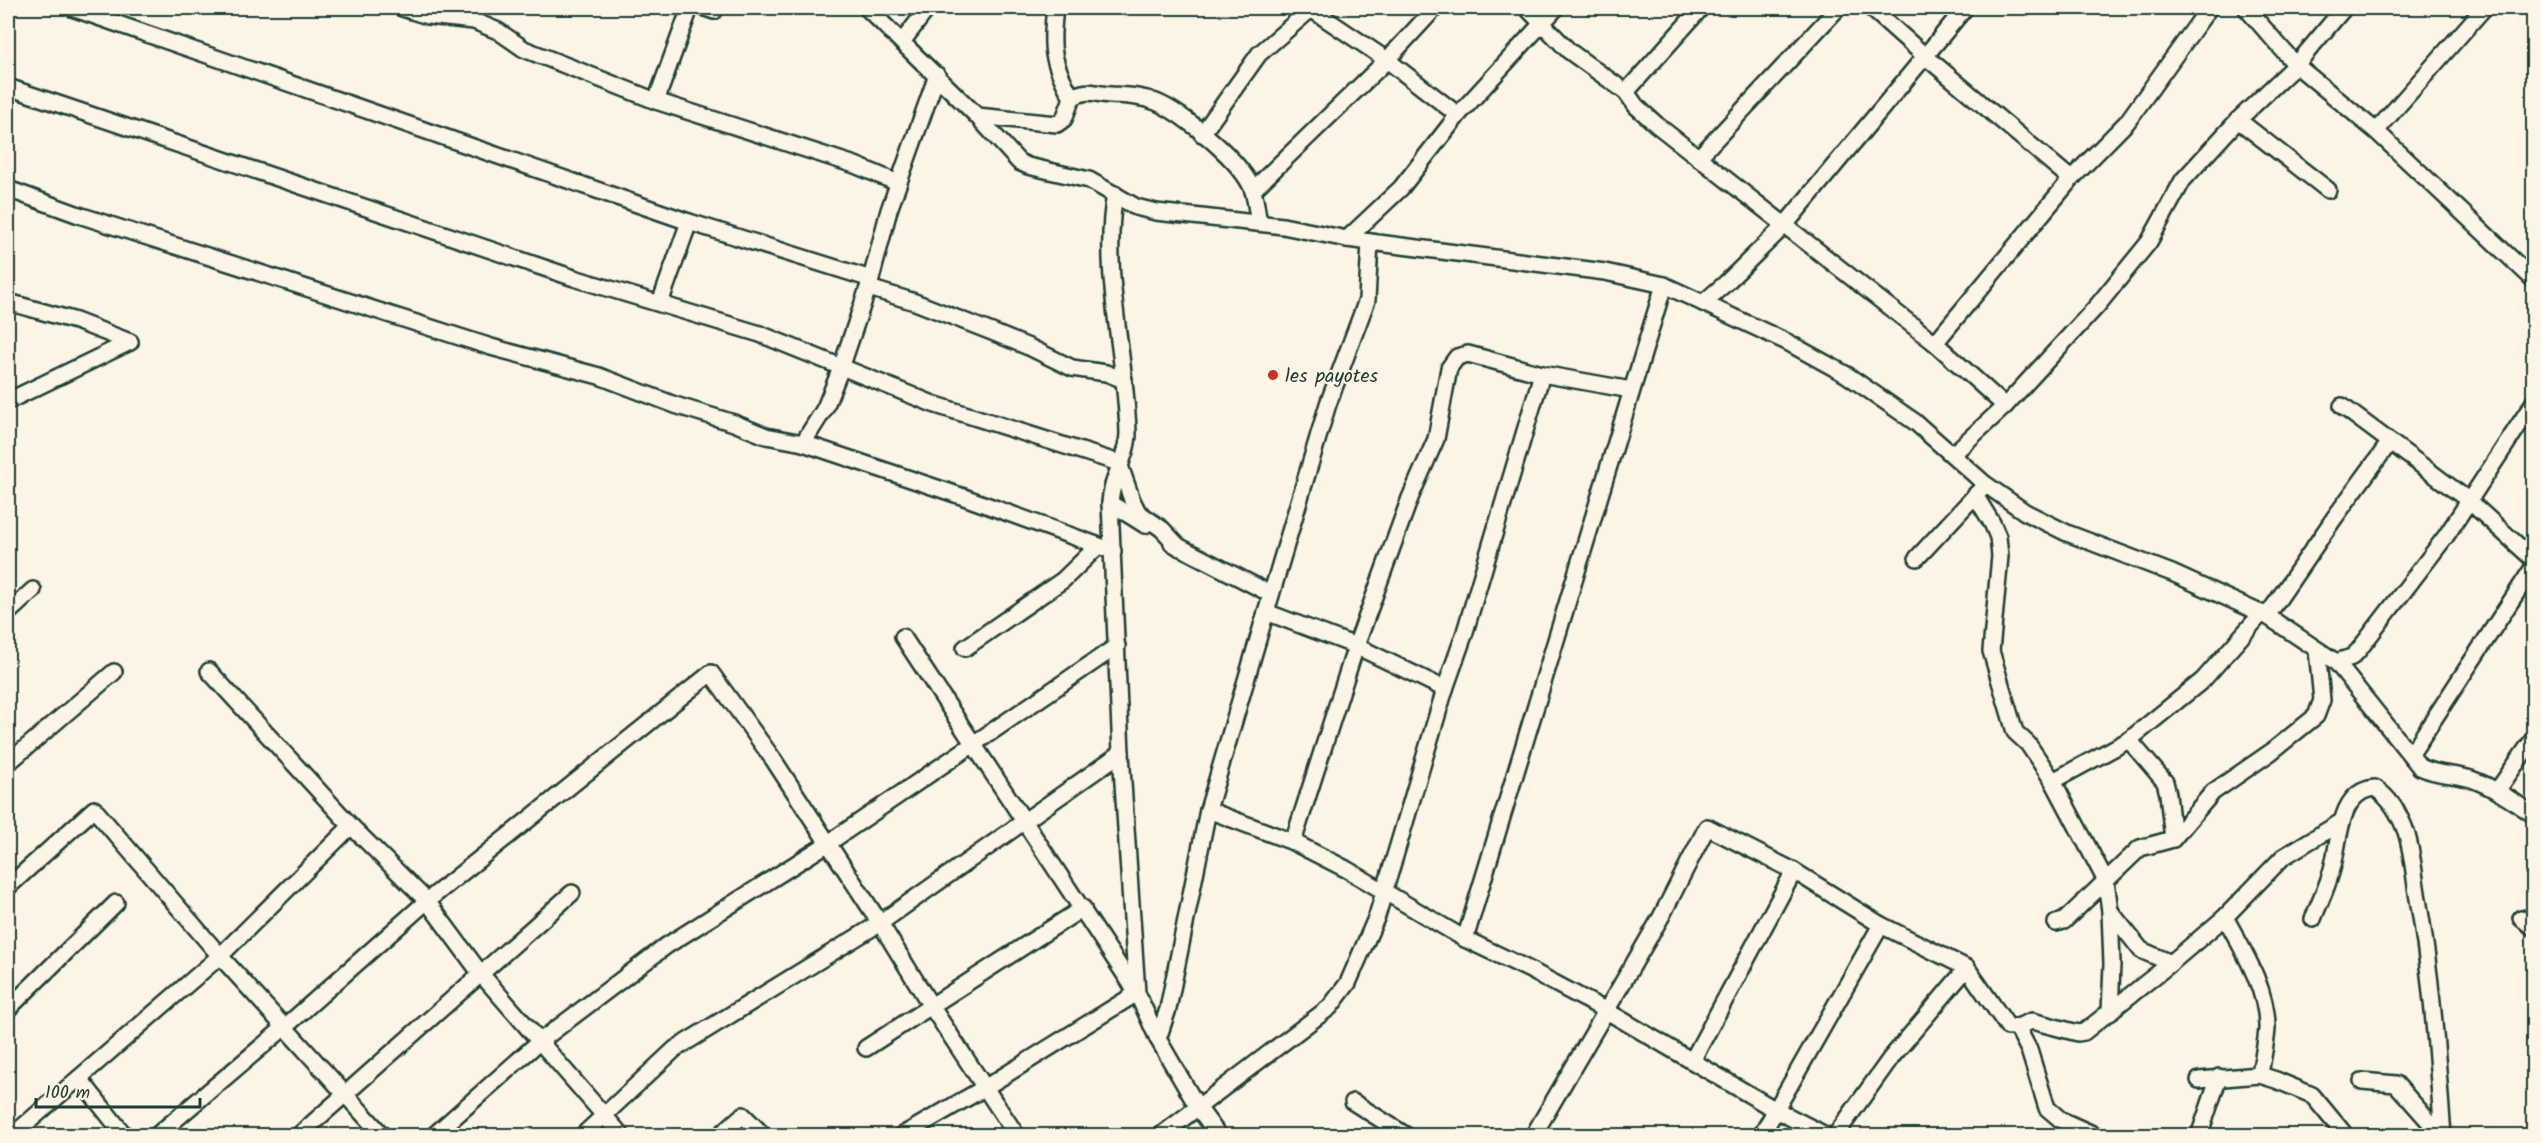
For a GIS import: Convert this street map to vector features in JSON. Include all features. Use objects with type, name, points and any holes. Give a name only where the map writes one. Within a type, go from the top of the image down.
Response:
[{"type":"street","points":[[72,8],[870,283],[992,332],[1072,368],[1106,373],[1124,380]]},
{"type":"street","points":[[402,8],[428,16],[474,21],[498,31],[524,49],[656,100],[855,165],[898,183]]},
{"type":"street","points":[[656,100],[690,8]]},
{"type":"street","points":[[705,8],[714,11],[716,8]]},
{"type":"street","points":[[867,8],[937,75],[1019,162],[1028,166],[1089,180],[1136,207],[1146,210],[1259,223],[1347,239],[1605,272],[1664,285],[1787,342],[1847,375],[1891,404],[1953,454],[1980,490],[1998,537],[2000,556],[1991,651],[2016,732],[2028,744],[2053,781],[2106,881],[2110,911],[2112,964],[2110,1013]]},
{"type":"street","points":[[902,42],[928,8]]},
{"type":"street","points":[[1055,8],[1051,44],[1058,72],[1072,98]]},
{"type":"street","points":[[1202,134],[1259,54],[1311,8],[1387,60],[1458,116]]},
{"type":"street","points":[[1253,190],[1387,60],[1435,8]]},
{"type":"street","points":[[1527,8],[1569,51],[1626,92],[1636,106],[1657,125],[1935,343],[2005,406]]},
{"type":"street","points":[[1347,239],[1401,188],[1458,116],[1556,8]]},
{"type":"street","points":[[1626,92],[1701,8]]},
{"type":"street","points":[[1698,158],[1838,8]]},
{"type":"street","points":[[1871,8],[2071,179]]},
{"type":"street","points":[[1703,303],[1785,225],[1965,8]]},
{"type":"street","points":[[1935,343],[2071,179],[2127,122],[2209,8]]},
{"type":"street","points":[[2246,8],[2296,65],[2376,130],[2534,280]]},
{"type":"street","points":[[1953,454],[2005,406],[2112,288],[2149,242],[2183,180],[2238,120],[2296,65],[2344,8]]},
{"type":"street","points":[[2376,130],[2484,8]]},
{"type":"street","points":[[803,443],[825,408],[841,368],[870,283],[898,183],[937,75]]},
{"type":"street","points":[[8,87],[574,278],[760,334],[933,404],[1119,463]]},
{"type":"street","points":[[977,116],[1057,124],[1064,119],[1072,98],[1087,91],[1108,95],[1138,96],[1170,109],[1237,165],[1253,190],[1259,223]]},
{"type":"street","points":[[2238,120],[2328,190]]},
{"type":"street","points":[[8,189],[79,215],[491,347],[599,376],[766,436],[803,443],[964,497],[1106,549]]},
{"type":"street","points":[[1115,194],[1110,229],[1111,275],[1124,380],[1128,443],[1119,463],[1110,503],[1106,549],[1117,646],[1121,753],[1137,993]]},
{"type":"street","points":[[660,303],[689,222]]},
{"type":"street","points":[[1158,1039],[1168,1009],[1208,810],[1328,404],[1367,300],[1370,242]]},
{"type":"street","points":[[1465,939],[1664,285]]},
{"type":"street","points":[[8,302],[76,321],[130,342],[8,401]]},
{"type":"street","points":[[1293,843],[1356,645],[1410,498],[1436,439],[1449,368],[1457,357],[1468,354],[1542,374],[1631,390]]},
{"type":"street","points":[[1160,1136],[1330,1006],[1348,983],[1377,916],[1444,689],[1464,635],[1542,374]]},
{"type":"street","points":[[2336,662],[2352,657],[2358,651],[2446,536],[2534,402]]},
{"type":"street","points":[[2342,406],[2468,500],[2534,560]]},
{"type":"street","points":[[2053,781],[2129,740],[2204,680],[2265,615],[2390,442]]},
{"type":"street","points":[[1119,463],[1138,512],[1162,529],[1180,548]]},
{"type":"street","points":[[1980,490],[2067,533],[2172,573],[2265,615],[2336,662],[2420,767],[2430,772],[2471,780],[2497,791],[2534,815]]},
{"type":"street","points":[[1917,558],[1980,490]]},
{"type":"street","points":[[1110,503],[1180,548],[1271,594]]},
{"type":"street","points":[[965,648],[1106,549]]},
{"type":"street","points":[[2411,754],[2534,566]]},
{"type":"street","points":[[8,613],[33,590]]},
{"type":"street","points":[[1266,612],[1356,645],[1444,689]]},
{"type":"street","points":[[903,637],[1137,993],[1158,1039],[1197,1106],[1219,1136]]},
{"type":"street","points":[[433,1136],[539,1042],[666,945],[827,844],[1117,646]]},
{"type":"street","points":[[2056,923],[2064,921],[2140,848],[2173,838],[2213,792],[2280,746],[2316,716],[2322,700],[2317,650]]},
{"type":"street","points":[[208,671],[351,826],[427,901],[482,974],[622,1136]]},
{"type":"street","points":[[8,763],[114,672]]},
{"type":"street","points":[[156,1136],[286,1026],[427,901],[711,673],[773,759],[1017,1136]]},
{"type":"street","points":[[2497,791],[2534,738]]},
{"type":"street","points":[[2129,740],[2165,782],[2173,838]]},
{"type":"street","points":[[582,1136],[675,1049],[880,923],[1121,753]]},
{"type":"street","points":[[2313,919],[2333,865],[2341,822],[2351,802],[2360,792],[2375,788],[2397,811],[2406,833],[2423,926],[2434,1016],[2443,1136]]},
{"type":"street","points":[[8,887],[94,809],[220,956],[286,1026],[383,1136]]},
{"type":"street","points":[[1208,810],[1293,843],[1384,891],[1465,939],[1605,1010],[1774,1109],[1827,1136]]},
{"type":"street","points":[[1533,1136],[1661,917],[1707,827],[1794,871],[1881,925],[1967,968],[2008,1027],[2018,1027],[2032,1021],[2078,1033],[2084,1032],[2110,1013],[2225,917],[2283,857],[2341,822]]},
{"type":"street","points":[[12,1136],[220,956],[351,826]]},
{"type":"street","points":[[1692,1061],[1794,871]]},
{"type":"street","points":[[298,1136],[572,893]]},
{"type":"street","points":[[8,1009],[116,903]]},
{"type":"street","points":[[866,1048],[1083,908]]},
{"type":"street","points":[[2110,911],[2141,950],[2171,963]]},
{"type":"street","points":[[2225,917],[2245,954],[2263,999],[2267,1029],[2260,1075]]},
{"type":"street","points":[[2521,918],[2534,928]]},
{"type":"street","points":[[1761,1136],[1774,1109],[1881,925]]},
{"type":"street","points":[[1835,1136],[1890,1059],[1967,968]]},
{"type":"street","points":[[901,1136],[986,1087],[1137,993]]},
{"type":"street","points":[[2018,1027],[2029,1050],[2047,1108],[2061,1120],[2097,1136]]},
{"type":"street","points":[[2199,1080],[2260,1075],[2312,1095],[2334,1120],[2341,1134]]},
{"type":"street","points":[[2199,1136],[2219,1077]]},
{"type":"street","points":[[80,1078],[125,1136]]},
{"type":"street","points":[[2362,1081],[2396,1084],[2443,1136]]},
{"type":"street","points":[[1353,1102],[1407,1136]]},
{"type":"street","points":[[719,1136],[743,1115],[764,1136]]},
{"type":"place","name":"les payotes","points":[[1273,375]]}]
